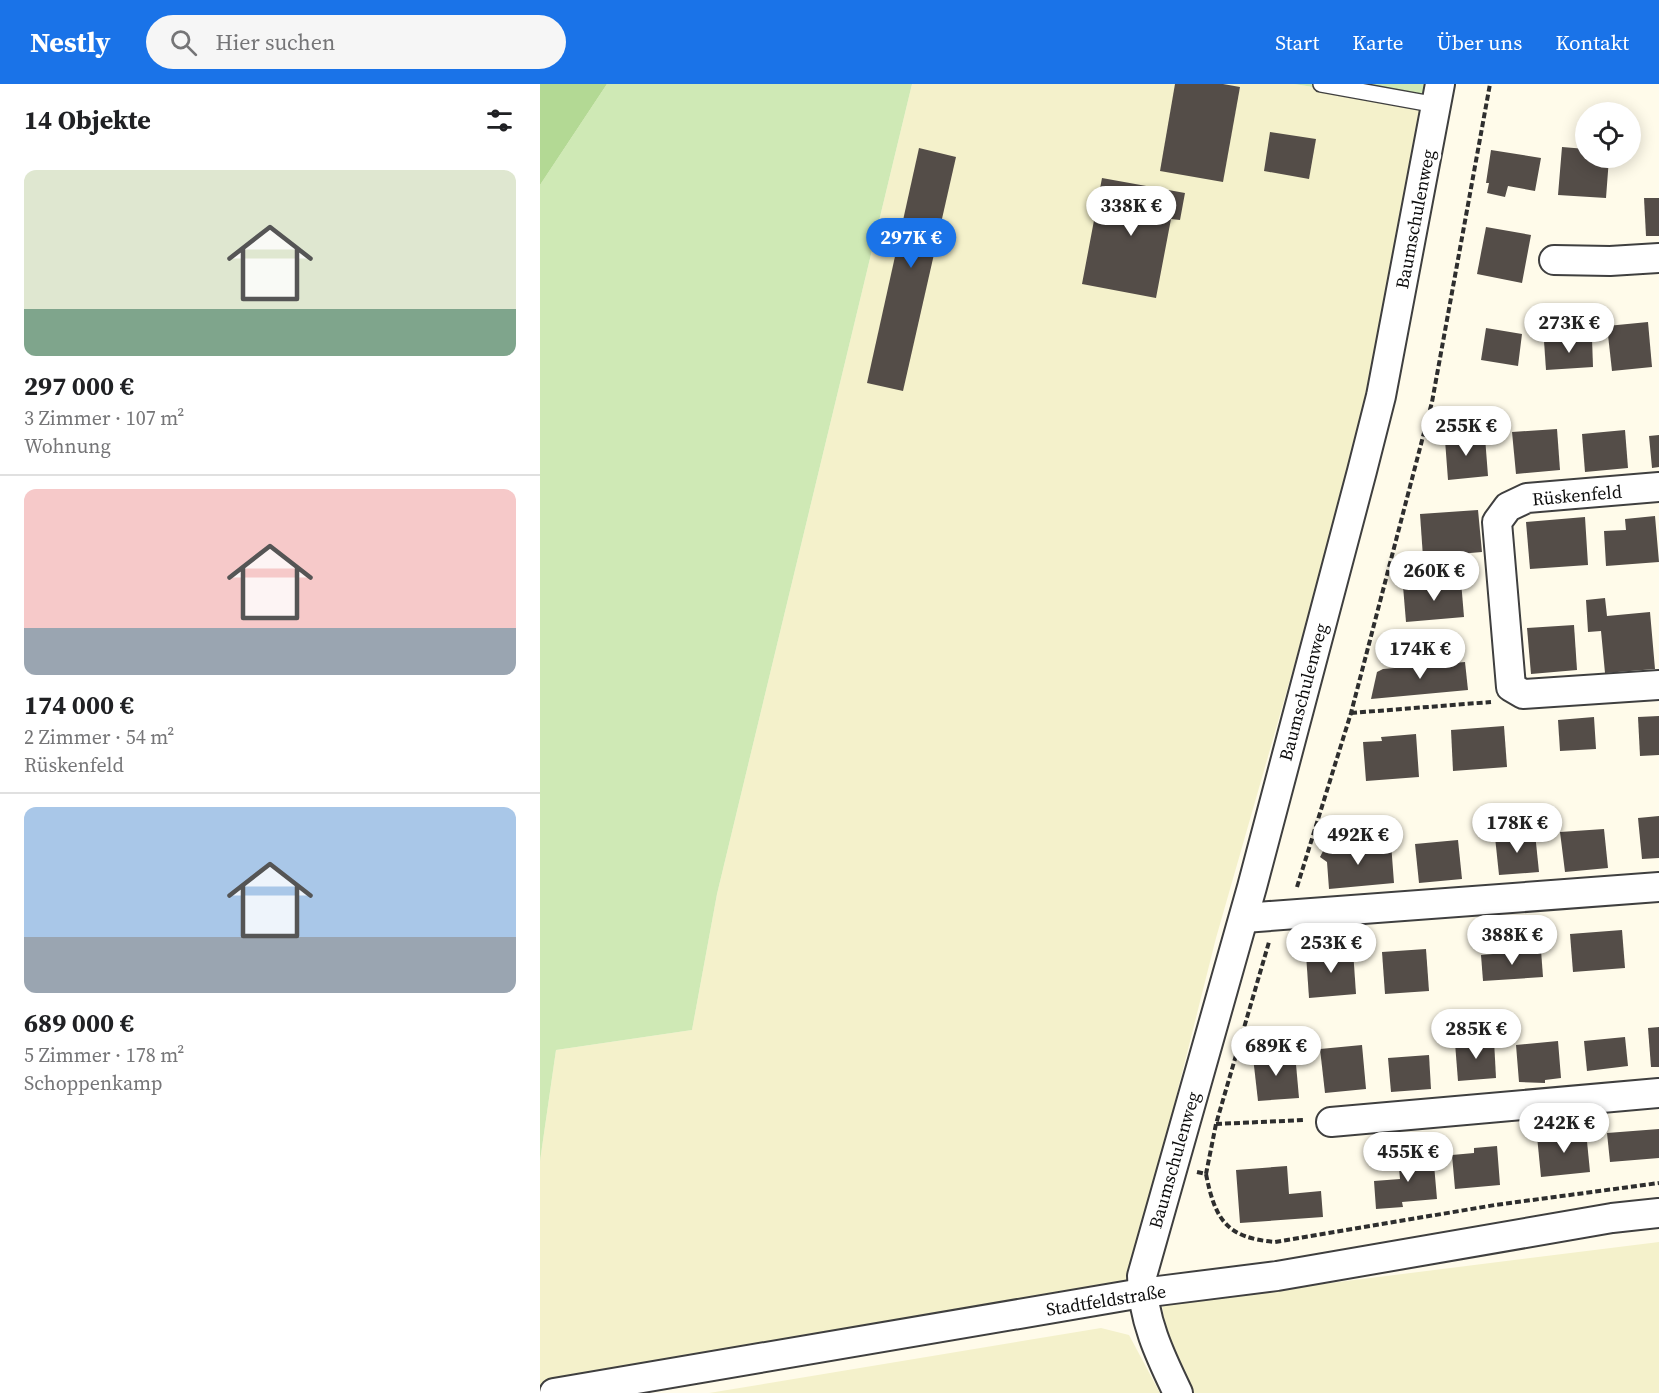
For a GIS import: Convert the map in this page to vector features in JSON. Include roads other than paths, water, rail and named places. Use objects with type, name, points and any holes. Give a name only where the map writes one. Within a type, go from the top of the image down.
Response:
[{"type":"street","name":"Baumschulenweg","points":[[1142,1293],[1142,1276],[1244,918],[1381,396],[1438,94]]},
{"type":"street","points":[[1554,260],[1611,261],[1659,258]]},
{"type":"street","name":"Rüskenfeld","points":[[1659,487],[1527,498],[1508,507],[1497,522],[1511,687],[1523,694],[1659,685]]},
{"type":"street","points":[[1244,918],[1659,887]]},
{"type":"street","points":[[1331,1122],[1659,1093]]},
{"type":"street","name":"Stadtfeldstraße","points":[[554,1393],[1142,1293],[1277,1276],[1612,1218],[1659,1213]]},
{"type":"street","points":[[1142,1293],[1147,1317],[1178,1393]]},
{"type":"lane","points":[[1321,84],[1438,94]]}]
